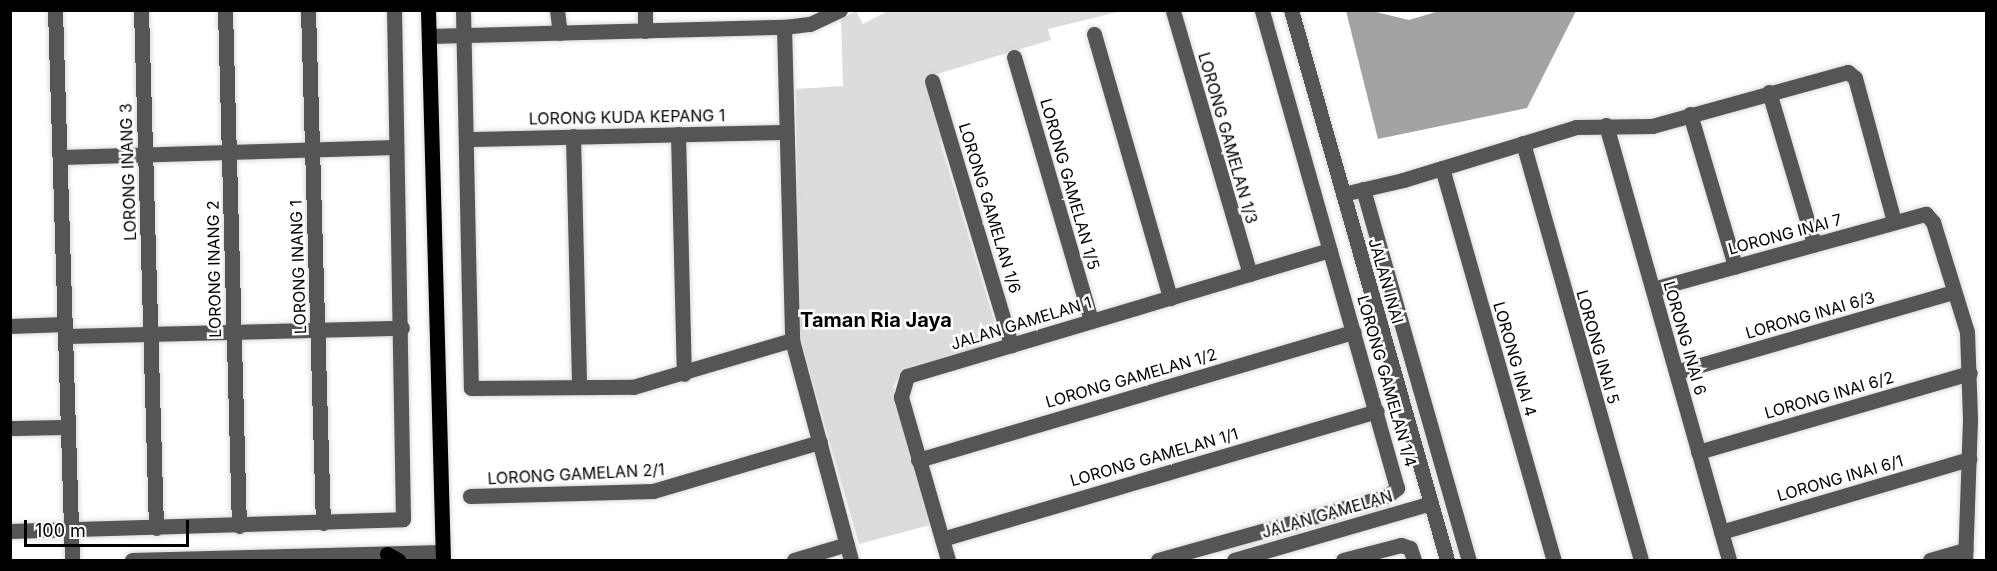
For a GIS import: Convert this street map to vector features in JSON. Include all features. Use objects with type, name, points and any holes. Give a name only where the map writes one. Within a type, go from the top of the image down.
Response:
[{"type":"main road","points":[[428,10],[443,556]]},
{"type":"street","points":[[55,10],[72,561]]},
{"type":"street","name":"LORONG INANG 3","points":[[141,10],[156,528]]},
{"type":"street","name":"LORONG INANG 2","points":[[225,10],[239,526]]},
{"type":"street","name":"LORONG INANG 1","points":[[308,10],[323,523]]},
{"type":"street","points":[[10,531],[399,522],[405,516],[394,10]]},
{"type":"street","points":[[464,10],[469,138],[471,388],[633,387],[684,374],[792,340]]},
{"type":"street","points":[[557,10],[560,33]]},
{"type":"street","points":[[645,10],[645,31]]},
{"type":"street","points":[[429,36],[783,27],[810,24],[840,10]]},
{"type":"street","name":"LORONG GAMELAN 1/4","points":[[1158,561],[1394,492],[1397,483],[1262,10]]},
{"type":"street","name":"JALAN INAI","points":[[1291,10],[1447,561]]},
{"type":"street","name":"LORONG GAMELAN 1/3","points":[[1173,11],[1250,274]]},
{"type":"street","points":[[783,27],[792,340],[851,561]]},
{"type":"street","points":[[1094,34],[1170,298]]},
{"type":"street","name":"LORONG GAMELAN 1/5","points":[[1014,57],[1091,321]]},
{"type":"street","points":[[1343,194],[1442,168],[1576,127],[1652,126],[1848,72],[1855,78],[1894,222]]},
{"type":"street","name":"LORONG GAMELAN 1/6","points":[[932,81],[1011,345]]},
{"type":"street","points":[[1769,92],[1814,244]]},
{"type":"street","points":[[1690,114],[1735,266]]},
{"type":"street","name":"LORONG INAI 6","points":[[1606,125],[1729,561]]},
{"type":"street","name":"LORONG KUDA KEPANG 1","points":[[469,138],[786,132]]},
{"type":"street","points":[[678,134],[684,374]]},
{"type":"street","points":[[573,136],[579,387]]},
{"type":"street","name":"LORONG INAI 5","points":[[1523,143],[1641,561]]},
{"type":"street","points":[[61,157],[396,147]]},
{"type":"street","name":"LORONG INAI 4","points":[[1442,168],[1554,561]]},
{"type":"street","points":[[1363,189],[1469,561]]},
{"type":"street","name":"LORONG INAI 7","points":[[1653,289],[1926,213],[1933,222],[1954,292]]},
{"type":"street","name":"JALAN GAMELAN 1","points":[[948,561],[901,397],[903,379],[1330,250]]},
{"type":"street","points":[[1930,561],[1966,555],[1970,373],[1967,332],[1954,292]]},
{"type":"street","name":"LORONG INAI 6/3","points":[[1676,372],[1954,292]]},
{"type":"street","points":[[10,326],[151,333],[402,328]]},
{"type":"street","name":"LORONG GAMELAN 1/2","points":[[918,460],[1354,332]]},
{"type":"street","name":"LORONG INAI 6/2","points":[[1698,452],[1970,373]]},
{"type":"street","name":"LORONG GAMELAN 1/1","points":[[942,539],[1377,411]]},
{"type":"street","points":[[10,428],[68,427]]},
{"type":"street","name":"LORONG GAMELAN 2/1","points":[[471,496],[653,491],[820,442]]},
{"type":"street","name":"LORONG INAI 6/1","points":[[1721,532],[1969,459]]},
{"type":"street","name":"JALAN GAMELAN","points":[[1234,561],[1431,503]]},
{"type":"street","points":[[794,561],[847,544]]},
{"type":"street","points":[[1343,561],[1401,545],[1410,548],[1414,561]]},
{"type":"street","points":[[132,561],[443,556]]},
{"type":"shaded area","points":[[856,11],[863,24],[888,11],[1122,11],[1048,29],[1051,40],[927,77],[946,140],[940,142],[996,327],[978,333],[983,347],[903,371],[893,386],[930,525],[859,544],[798,332],[796,89],[843,86],[841,19]]},
{"type":"shaded area","points":[[1346,11],[1372,11],[1409,20],[1439,11],[1576,11],[1527,108],[1378,139]]},
{"type":"district","name":"Taman Ria Jaya","points":[[876,320]]}]
